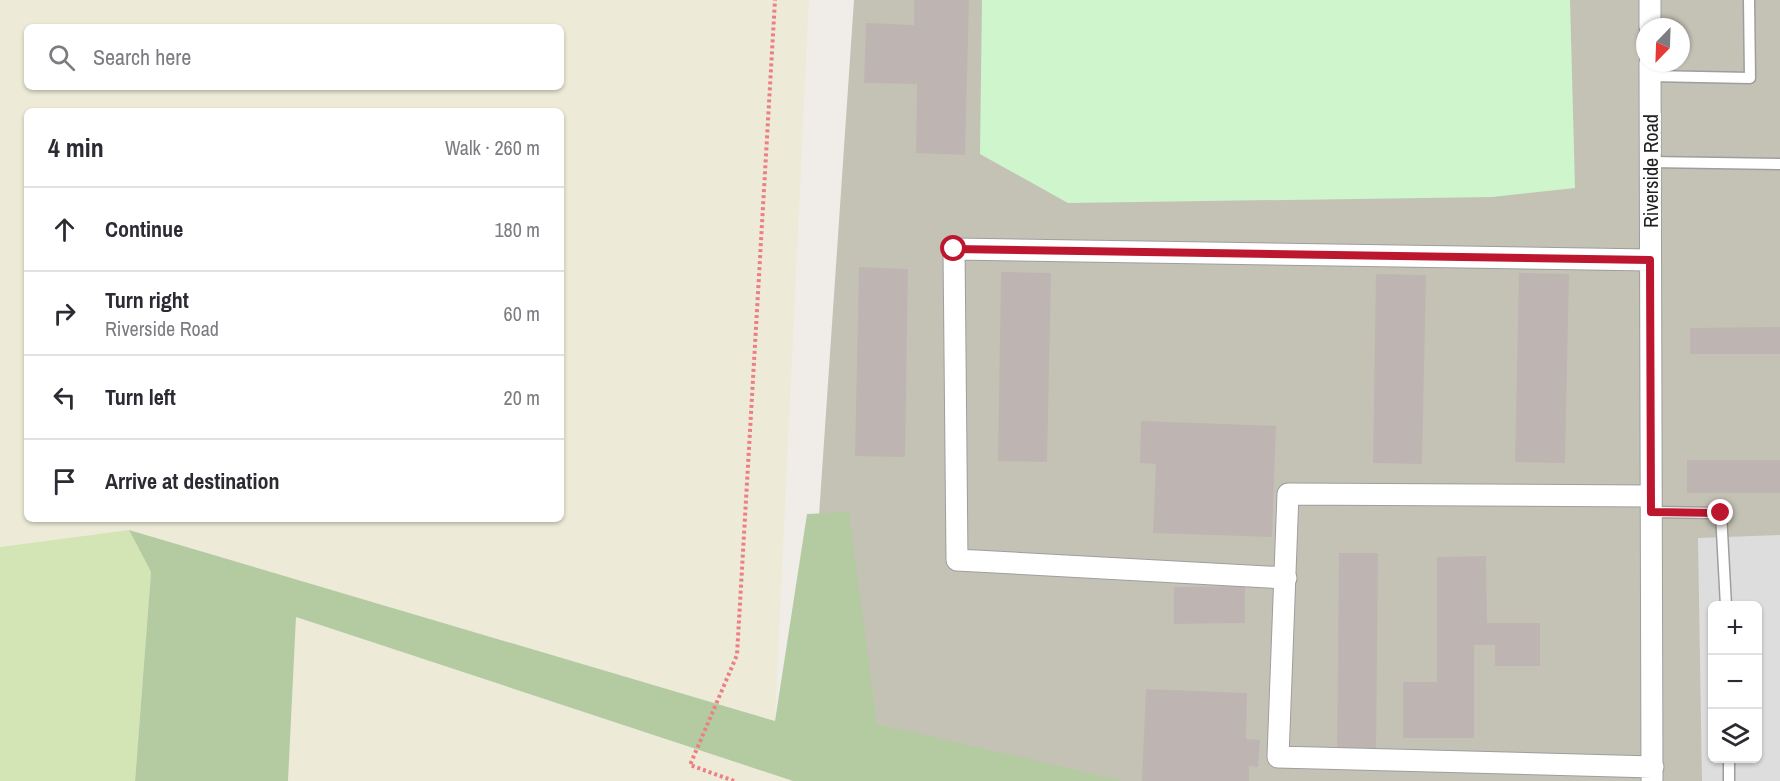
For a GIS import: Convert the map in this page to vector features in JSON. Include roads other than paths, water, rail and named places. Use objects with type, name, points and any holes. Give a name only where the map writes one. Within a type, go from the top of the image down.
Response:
[{"type":"street","points":[[1650,0],[1650,18]]},
{"type":"street","name":"Riverside Road","points":[[1650,72],[1652,774]]},
{"type":"street","points":[[1286,578],[957,560],[954,249],[1650,260]]},
{"type":"street","points":[[1650,504],[1288,494],[1278,757],[1652,774]]},
{"type":"lane","points":[[1683,72],[1750,78],[1749,0]]},
{"type":"lane","points":[[1650,162],[1780,164]]},
{"type":"lane","points":[[1650,504],[1721,513],[1726,601]]},
{"type":"lane","points":[[1729,763],[1729,781]]}]
